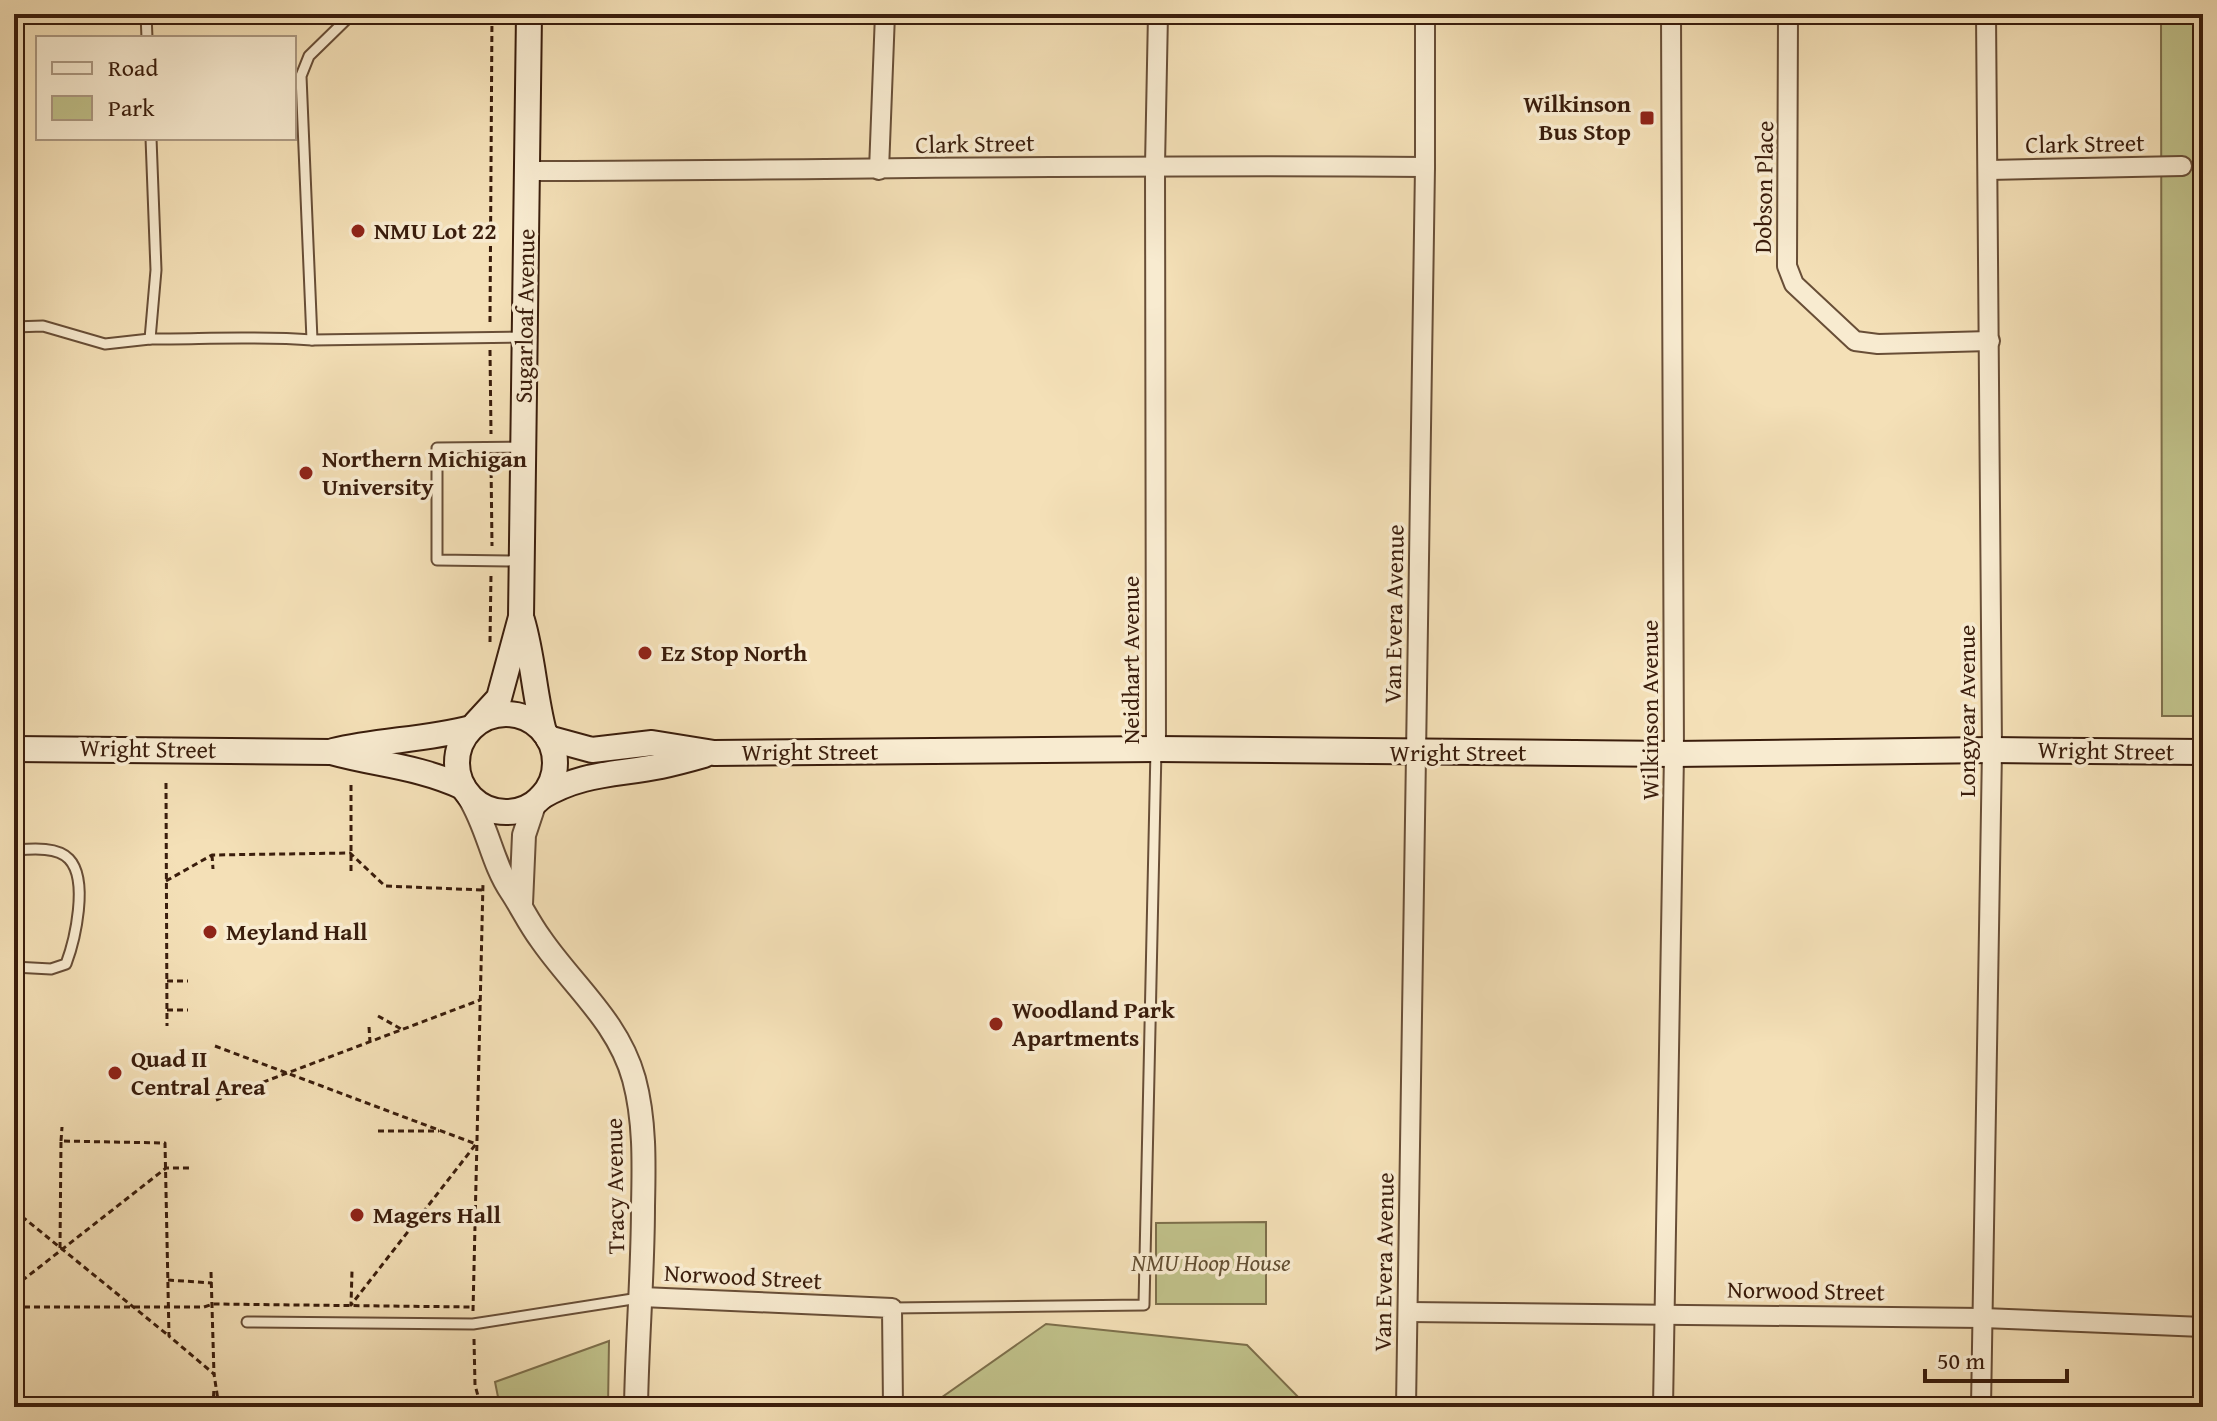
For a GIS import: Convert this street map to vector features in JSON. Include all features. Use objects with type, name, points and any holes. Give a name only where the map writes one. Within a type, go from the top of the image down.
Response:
[{"type":"main road","name":"Sugarloaf Avenue","points":[[473,726],[499,698],[521,617],[529,14]]},
{"type":"main road","name":"Sugarloaf Avenue","points":[[521,617],[531,651],[534,689],[546,735]]},
{"type":"main road","points":[[497,714],[510,714],[532,722],[546,735],[554,752],[555,768],[551,783],[538,800],[521,810],[497,812],[482,806],[466,792],[456,769],[457,754],[462,740],[473,726],[497,714]]},
{"type":"main road","name":"Wright Street","points":[[14,749],[331,752],[374,742],[433,737],[473,726]]},
{"type":"main road","name":"Wright Street","points":[[546,735],[592,750],[652,743],[714,753],[1156,749],[1674,754],[1992,750],[2203,752]]},
{"type":"main road","name":"Wright Street","points":[[331,752],[442,777],[466,792]]},
{"type":"main road","name":"Wright Street","points":[[538,800],[569,783],[714,753]]},
{"type":"street","points":[[879,170],[885,14]]},
{"type":"street","name":"Neidhart Avenue","points":[[1156,749],[1155,165],[1158,14]]},
{"type":"street","name":"Van Evera Avenue","points":[[1406,1407],[1425,14]]},
{"type":"street","name":"Wilkinson Avenue","points":[[1663,1407],[1674,754],[1671,14]]},
{"type":"street","name":"Dobson Place","points":[[1788,14],[1787,266],[1794,284],[1855,341],[1878,344],[1990,341]]},
{"type":"street","name":"Longyear Avenue","points":[[1981,1407],[1992,750],[1986,14]]},
{"type":"street","name":"Clark Street","points":[[527,171],[1155,165],[1425,167]]},
{"type":"street","name":"Clark Street","points":[[1989,170],[2182,166]]},
{"type":"street","name":"Tracy Avenue","points":[[466,792],[486,827],[501,873],[540,938],[612,1029],[633,1075],[642,1122],[644,1155],[642,1297],[636,1407]]},
{"type":"street","points":[[521,904],[524,835],[538,800]]},
{"type":"street","name":"Norwood Street","points":[[642,1297],[892,1308]]},
{"type":"street","points":[[892,1308],[893,1407]]},
{"type":"street","name":"Norwood Street","points":[[1408,1312],[1983,1318],[2203,1327]]},
{"type":"lane","points":[[146,14],[147,36]]},
{"type":"lane","points":[[312,340],[301,76],[309,56],[352,14]]},
{"type":"lane","points":[[150,339],[156,270],[151,140]]},
{"type":"lane","points":[[14,327],[43,326],[105,344],[150,339],[525,337]]},
{"type":"lane","points":[[522,561],[437,560],[437,448],[524,447]]},
{"type":"lane","name":"Neidhart Avenue","points":[[1144,1305],[1156,749]]},
{"type":"lane","points":[[14,850],[50,851],[71,860],[78,878],[79,900],[72,948],[66,964],[51,969],[14,967]]},
{"type":"lane","name":"Norwood Street","points":[[247,1322],[473,1324],[642,1297]]},
{"type":"lane","name":"Norwood Street","points":[[892,1308],[1144,1305]]},
{"type":"path","points":[[351,782],[351,871]]},
{"type":"path","points":[[166,783],[167,1026]]},
{"type":"path","points":[[166,881],[212,855],[350,853],[385,886],[483,890]]},
{"type":"path","points":[[212,855],[213,869]]},
{"type":"path","points":[[481,1407],[475,1385],[473,1307],[483,878]]},
{"type":"path","points":[[167,981],[188,981]]},
{"type":"path","points":[[216,1100],[480,1000]]},
{"type":"path","points":[[167,1010],[188,1010]]},
{"type":"path","points":[[378,1016],[403,1030]]},
{"type":"path","points":[[369,1027],[370,1042]]},
{"type":"path","points":[[215,1046],[476,1144]]},
{"type":"path","points":[[60,1248],[62,1127]]},
{"type":"path","points":[[378,1131],[443,1131]]},
{"type":"path","points":[[61,1141],[165,1143],[169,1336]]},
{"type":"path","points":[[351,1305],[476,1144]]},
{"type":"path","points":[[14,1287],[166,1168],[192,1168]]},
{"type":"path","points":[[14,1210],[214,1374]]},
{"type":"path","points":[[351,1305],[352,1271]]},
{"type":"path","points":[[211,1272],[216,1407]]},
{"type":"path","points":[[167,1280],[212,1283]]},
{"type":"path","points":[[14,1307],[204,1307],[213,1304],[473,1307]]},
{"type":"green space","points":[[2161,14],[2203,14],[2203,716],[2162,716]]},
{"type":"green space","name":"NMU Hoop House","points":[[1266,1222],[1266,1304],[1156,1304],[1156,1223]]},
{"type":"green space","points":[[1046,1324],[1247,1345],[1308,1407],[928,1407]]},
{"type":"green space","points":[[609,1341],[608,1407],[500,1407],[495,1382]]},
{"type":"place","name":"Wilkinson Bus Stop","points":[[1647,118]]},
{"type":"place","name":"NMU Lot 22","points":[[358,231]]},
{"type":"place","name":"Northern Michigan University","points":[[306,473]]},
{"type":"place","name":"Ez Stop North","points":[[645,653]]},
{"type":"place","name":"Meyland Hall","points":[[210,932]]},
{"type":"place","name":"Woodland Park Apartments","points":[[996,1024]]},
{"type":"place","name":"Quad II Central Area","points":[[115,1073]]},
{"type":"place","name":"Magers Hall","points":[[357,1215]]}]
